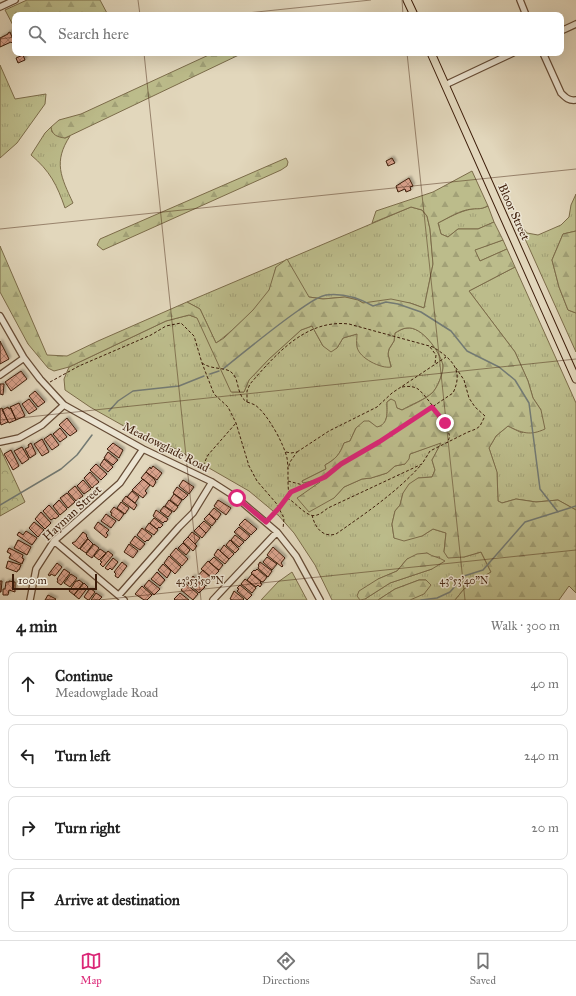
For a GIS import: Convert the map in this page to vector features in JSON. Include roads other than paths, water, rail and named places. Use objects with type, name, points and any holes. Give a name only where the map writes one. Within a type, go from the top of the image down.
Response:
[{"type":"main road","points":[[408,0],[413,12]]},
{"type":"main road","name":"Bloor Street","points":[[432,56],[576,379]]},
{"type":"street","points":[[0,7],[15,0]]},
{"type":"street","points":[[520,0],[525,12]]},
{"type":"street","points":[[564,30],[576,24]]},
{"type":"street","points":[[445,85],[507,56]]},
{"type":"street","points":[[544,56],[561,93],[566,99],[576,100]]},
{"type":"street","name":"Meadowglade Road","points":[[0,316],[24,358],[44,384],[64,405],[142,449],[212,482],[237,498],[266,522],[282,538],[296,556],[316,590],[320,600]]},
{"type":"street","points":[[0,376],[24,358]]},
{"type":"street","points":[[0,442],[19,438],[42,425],[64,405]]},
{"type":"street","name":"Hayman Street","points":[[30,600],[36,569],[54,542],[120,483],[142,449]]},
{"type":"street","points":[[118,595],[193,513],[212,482]]},
{"type":"street","points":[[213,600],[277,532]]},
{"type":"street","points":[[54,542],[124,600]]},
{"type":"waterway","points":[[223,369],[289,317],[322,296],[345,295],[356,298],[373,306],[386,302],[398,304],[421,312],[451,331],[467,351],[499,367],[515,380],[529,403],[540,489],[558,512]]},
{"type":"waterway","points":[[210,374],[219,371]]},
{"type":"waterway","points":[[109,411],[118,401],[133,391],[179,386],[204,376]]},
{"type":"waterway","points":[[0,505],[61,469],[77,455],[92,435]]},
{"type":"waterway","points":[[421,600],[437,598],[450,592],[464,576],[483,570],[525,522],[576,506]]}]
